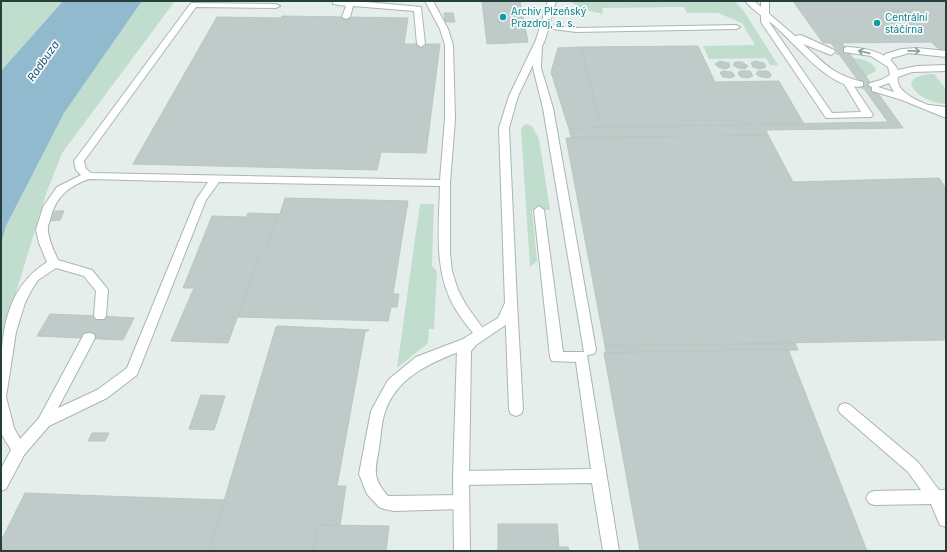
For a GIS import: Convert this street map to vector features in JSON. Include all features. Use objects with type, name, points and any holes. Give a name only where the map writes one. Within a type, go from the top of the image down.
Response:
[{"type":"street","points":[[429,1],[444,29],[449,45],[450,119],[445,183],[444,253],[446,271],[452,290],[476,338]]},
{"type":"street","points":[[516,410],[504,128],[507,112],[513,95],[538,45],[552,1]]},
{"type":"street","points":[[749,1],[765,12],[829,73],[847,82],[860,84]]},
{"type":"street","points":[[764,1],[765,22],[829,116],[868,115],[850,89],[847,82]]},
{"type":"street","points":[[336,2],[418,8],[421,44]]},
{"type":"street","points":[[346,17],[351,2]]},
{"type":"street","points":[[88,176],[81,170],[79,161],[195,3],[276,6]]},
{"type":"street","points":[[545,26],[576,30],[736,27]]},
{"type":"street","points":[[780,26],[808,43],[834,51],[825,56],[822,61],[824,67]]},
{"type":"street","points":[[538,45],[537,68],[548,108],[589,350]]},
{"type":"street","points":[[847,50],[864,52],[898,66],[919,69]]},
{"type":"street","points":[[886,61],[888,56],[900,51],[916,50],[946,54]]},
{"type":"street","points":[[886,61],[895,73],[893,84],[897,91],[905,98]]},
{"type":"street","points":[[946,68],[919,69],[903,72],[888,82],[874,87],[946,115]]},
{"type":"street","points":[[930,108],[946,110]]},
{"type":"street","points":[[100,316],[102,290],[88,273],[54,263],[46,247],[42,229],[49,205],[59,191],[71,182],[88,176],[445,183]]},
{"type":"street","points":[[44,422],[102,394],[132,371],[202,200],[216,178]]},
{"type":"street","points":[[539,210],[557,357],[582,357],[610,551]]},
{"type":"street","points":[[1,394],[5,351],[20,298],[35,276],[54,263]]},
{"type":"street","points":[[461,502],[394,504],[384,502],[372,489],[367,474],[378,411],[393,384],[421,361],[476,338],[503,321],[511,302]]},
{"type":"street","points":[[1,484],[19,450],[44,422],[89,338]]},
{"type":"street","points":[[462,551],[461,478],[464,350],[476,338]]},
{"type":"street","points":[[1,400],[7,429],[19,450]]},
{"type":"street","points":[[845,409],[912,467],[941,497],[946,520]]},
{"type":"street","points":[[461,478],[599,476]]},
{"type":"street","points":[[874,498],[941,497]]},
{"type":"green space","points":[[1,1],[63,1],[1,71]]},
{"type":"green space","points":[[142,1],[175,1],[62,153],[46,194],[1,342],[1,244],[6,226],[64,113]]},
{"type":"green space","points":[[570,1],[735,1],[743,10],[778,65],[770,65],[766,58],[709,59],[703,46],[755,45],[742,23],[718,13],[687,13],[684,7],[602,8],[603,14],[581,9]]},
{"type":"green space","points":[[853,58],[870,63],[876,71],[866,76]]},
{"type":"green space","points":[[934,74],[946,89],[946,104],[930,101],[920,95],[916,92],[911,82],[919,76]]},
{"type":"green space","points":[[526,124],[532,126],[539,139],[550,210],[532,210],[537,261],[530,267],[521,128]]},
{"type":"green space","points":[[420,204],[434,204],[432,266],[437,271],[434,329],[429,329],[428,343],[397,368]]},
{"type":"water","name":"Radbuza","points":[[63,1],[142,1],[64,113],[6,226],[1,244],[1,71]]},
{"type":"building","name":"Archiv Plzeňský Prazdroj, a. s.","points":[[482,1],[520,1],[528,42],[487,44]]},
{"type":"building","name":"Centrální stáčírna","points":[[793,1],[946,1],[946,51],[941,51],[931,42],[823,43]]},
{"type":"building","points":[[444,13],[453,13],[455,22],[445,22]]},
{"type":"building","points":[[282,16],[408,18],[404,44],[440,44],[426,153],[381,152],[377,170],[133,164],[217,17],[281,18]]},
{"type":"building","points":[[831,43],[842,43],[903,128],[766,130],[768,135],[571,138],[569,129],[601,127],[888,122]]},
{"type":"building","points":[[698,46],[715,82],[779,81],[804,124],[601,127],[581,47]]},
{"type":"building","points":[[581,47],[601,127],[569,129],[551,72],[558,48]]},
{"type":"building","points":[[720,61],[729,63],[730,67],[725,69],[718,67],[715,64]]},
{"type":"building","points":[[755,61],[764,63],[766,67],[760,69],[753,67],[751,63]]},
{"type":"building","points":[[735,62],[742,62],[748,66],[745,69],[738,68],[733,65]]},
{"type":"building","points":[[722,71],[732,72],[735,76],[730,78],[723,77],[720,73]]},
{"type":"building","points":[[740,71],[750,71],[753,76],[748,78],[741,77],[738,74]]},
{"type":"building","points":[[758,71],[768,71],[771,76],[768,78],[761,77],[756,74]]},
{"type":"building","points":[[768,135],[793,182],[939,178],[946,188],[946,340],[605,346],[566,138]]},
{"type":"building","points":[[285,198],[408,201],[393,294],[399,294],[397,307],[391,307],[388,321],[238,317],[261,252],[265,252],[277,214],[280,214]]},
{"type":"building","points":[[55,211],[64,211],[60,220],[50,221]]},
{"type":"building","points":[[248,213],[277,214],[265,252],[261,252],[228,343],[171,341],[194,288],[183,288],[212,216],[246,217]]},
{"type":"building","points":[[50,314],[134,318],[123,340],[37,336]]},
{"type":"building","points":[[276,327],[369,330],[365,332],[337,486],[346,486],[340,526],[318,525],[313,551],[209,551]]},
{"type":"building","points":[[795,343],[798,350],[606,353],[605,346]]},
{"type":"building","points":[[788,349],[867,551],[640,551],[604,353]]},
{"type":"building","points":[[201,395],[225,396],[214,430],[189,429]]},
{"type":"building","points":[[92,433],[109,433],[105,441],[88,441]]},
{"type":"building","points":[[25,493],[224,500],[209,551],[1,551],[1,541]]},
{"type":"building","points":[[498,524],[557,524],[559,547],[568,547],[569,551],[498,551]]},
{"type":"building","points":[[318,525],[389,526],[386,551],[313,551]]},
{"type":"tunnel","points":[[836,51],[847,50]]},
{"type":"tunnel","points":[[860,84],[875,89]]},
{"type":"place","name":"Archiv Plzeňský Prazdroj, a. s.","points":[[503,17]]},
{"type":"place","name":"Centrální stáčírna","points":[[877,23]]}]
